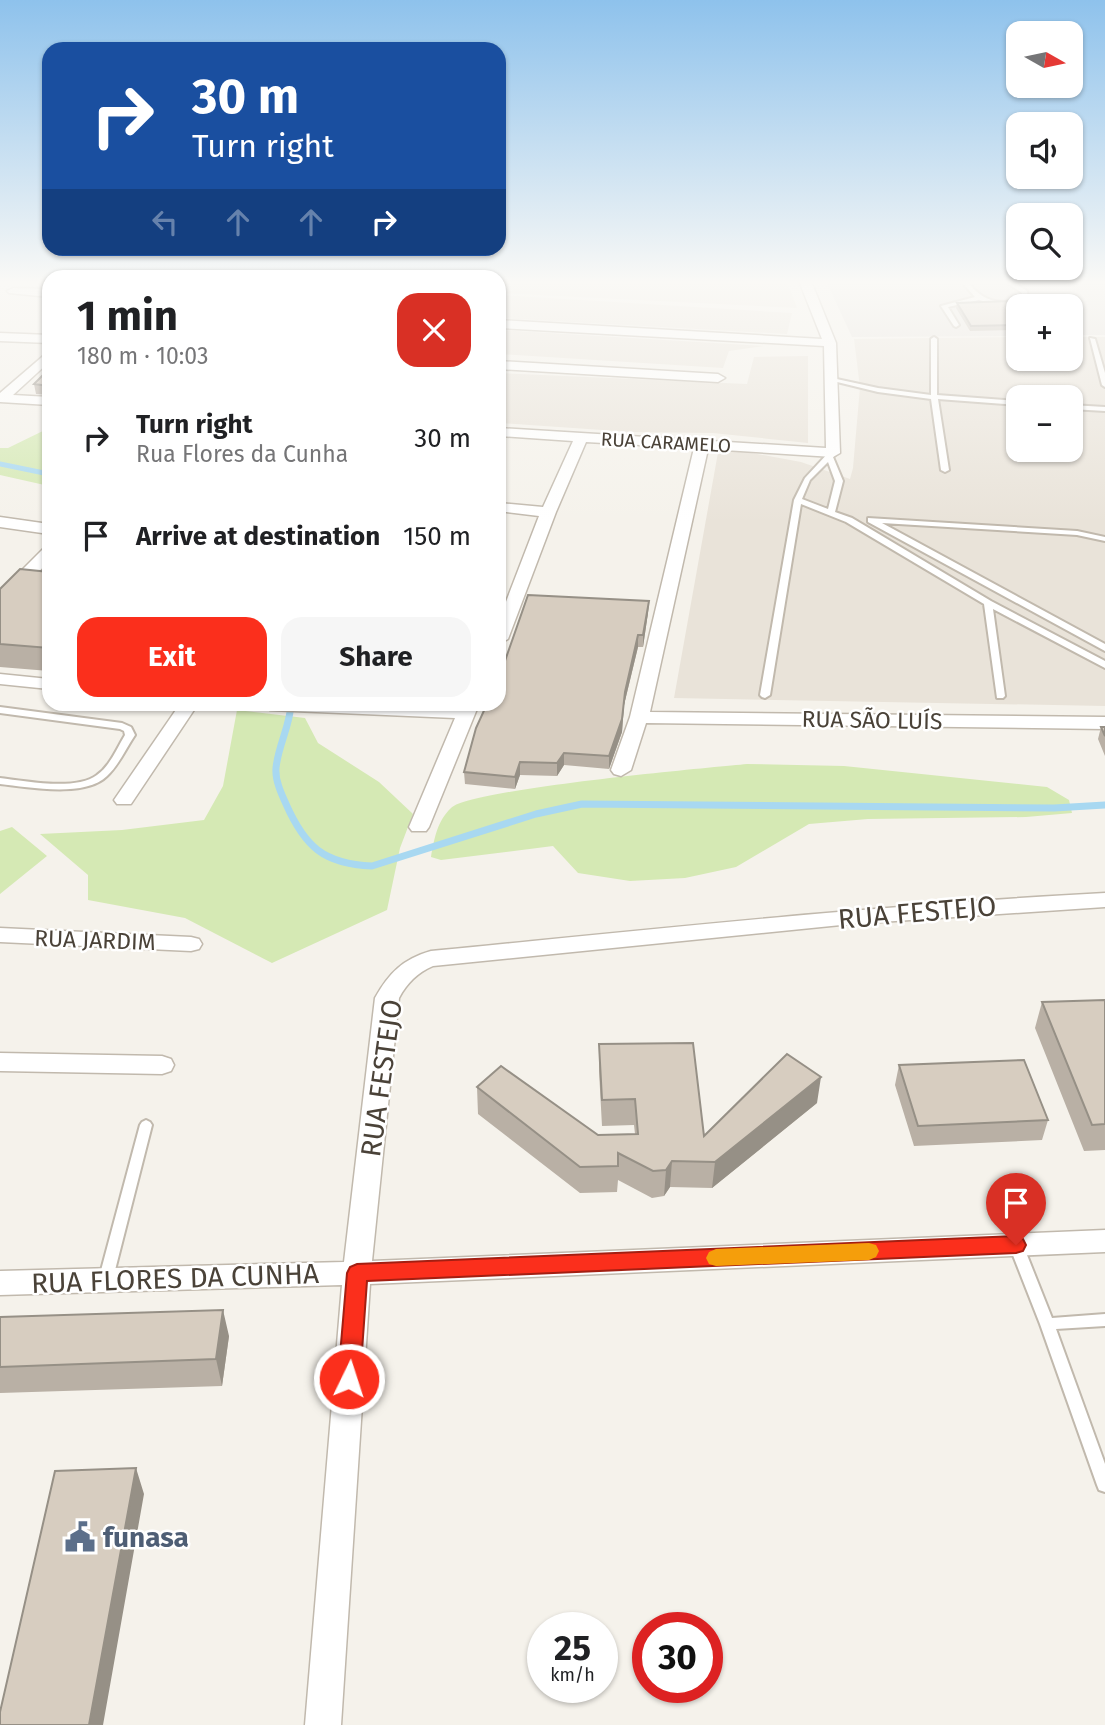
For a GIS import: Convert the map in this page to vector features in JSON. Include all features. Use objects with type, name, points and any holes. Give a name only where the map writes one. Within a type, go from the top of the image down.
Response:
[{"type":"street","points":[[1,398],[42,362]]},
{"type":"street","points":[[831,362],[831,455]]},
{"type":"street","points":[[506,365],[718,377]]},
{"type":"street","points":[[1,398],[42,401]]},
{"type":"street","name":"RUA CARAMELO","points":[[506,433],[702,443],[831,455]]},
{"type":"street","points":[[506,628],[524,599],[548,512],[582,438]]},
{"type":"street","points":[[621,770],[639,717],[657,606],[702,443]]},
{"type":"street","points":[[506,508],[548,512]]},
{"type":"street","points":[[0,522],[42,528]]},
{"type":"street","points":[[0,602],[42,559]]},
{"type":"street","points":[[506,598],[524,599]]},
{"type":"street","points":[[0,679],[42,683]]},
{"type":"street","points":[[124,800],[184,711]]},
{"type":"street","points":[[419,827],[467,711]]},
{"type":"street","name":"RUA SÃO LUÍS","points":[[639,717],[1105,723]]},
{"type":"street","name":"RUA FESTEJO","points":[[323,1725],[357,1273],[387,998],[409,967],[430,959],[853,917],[984,905],[1105,900]]},
{"type":"street","name":"RUA JARDIM","points":[[0,936],[191,944]]},
{"type":"street","points":[[0,1062],[162,1065]]},
{"type":"street","name":"RUA FLORES DA CUNHA","points":[[0,1283],[357,1273],[1105,1241]]},
{"type":"lane","points":[[934,362],[934,398],[945,470]]},
{"type":"lane","points":[[1098,362],[1105,385]]},
{"type":"lane","points":[[832,380],[934,398],[1006,402]]},
{"type":"lane","points":[[1083,408],[1105,409]]},
{"type":"lane","points":[[765,695],[798,500],[809,474],[831,455],[838,481],[831,513]]},
{"type":"lane","points":[[798,500],[849,520],[988,603],[1105,665]]},
{"type":"lane","points":[[849,520],[1064,532],[1105,539]]},
{"type":"lane","points":[[872,520],[1105,648]]},
{"type":"lane","points":[[988,603],[1000,696]]},
{"type":"lane","points":[[0,710],[122,726],[128,729],[130,735],[104,775],[92,783],[79,785],[0,781]]},
{"type":"lane","points":[[106,1278],[146,1125]]},
{"type":"lane","points":[[1016,1245],[1105,1485]]},
{"type":"lane","points":[[1047,1324],[1105,1320]]},
{"type":"shaded area","points":[[619,362],[725,362],[723,368]]},
{"type":"shaded area","points":[[753,362],[808,362],[808,443],[713,433],[631,432],[506,423],[506,373],[747,384]]},
{"type":"shaded area","points":[[857,362],[1006,362],[1006,371],[1083,371],[1083,362],[1105,362],[1105,706],[674,698],[719,447],[801,462],[850,479],[860,387]]},
{"type":"green space","points":[[42,431],[42,484],[0,475],[0,448],[8,448]]},
{"type":"green space","points":[[237,711],[305,718],[318,743],[379,782],[413,814],[400,848],[387,910],[272,963],[185,918],[88,900],[88,875],[40,834],[122,830],[204,820],[223,786]]},
{"type":"green space","points":[[747,764],[844,766],[1047,787],[1069,800],[1072,813],[1026,817],[868,819],[809,824],[736,867],[685,878],[630,881],[578,873],[553,846],[441,860],[431,857],[442,819],[451,808],[468,801],[591,780]]},
{"type":"green space","points":[[12,827],[47,856],[0,894],[0,831]]},
{"type":"building","points":[[42,376],[42,385],[34,384]]},
{"type":"building","points":[[20,569],[42,571],[42,647],[0,644],[0,589]]},
{"type":"building","points":[[528,595],[649,601],[643,635],[638,635],[625,692],[622,719],[609,756],[564,753],[557,763],[520,762],[515,777],[464,772],[476,728],[484,711],[506,711],[506,658]]},
{"type":"building","points":[[1105,1000],[1105,1124],[1092,1125],[1042,1002]]},
{"type":"building","points":[[693,1043],[704,1136],[787,1054],[821,1077],[715,1162],[672,1161],[666,1170],[653,1171],[618,1153],[618,1166],[580,1167],[477,1087],[501,1066],[598,1135],[638,1134],[635,1099],[602,1100],[599,1044]]},
{"type":"building","points":[[1024,1060],[1048,1120],[918,1126],[899,1065]]},
{"type":"building","points":[[223,1310],[216,1359],[0,1367],[0,1317]]},
{"type":"building","points":[[136,1468],[89,1725],[0,1725],[0,1712],[55,1471]]},
{"type":"waterway","points":[[0,464],[42,473]]},
{"type":"waterway","points":[[290,711],[276,768],[280,791],[293,819],[309,842],[329,857],[355,865],[372,866],[536,814],[582,804],[1054,808],[1105,805]]},
{"type":"slow traffic","points":[[716,1258],[869,1251]]},
{"type":"place","name":"funasa","points":[[80,1537]]},
{"type":"route","points":[[349,1379],[357,1273],[1016,1245]]}]
